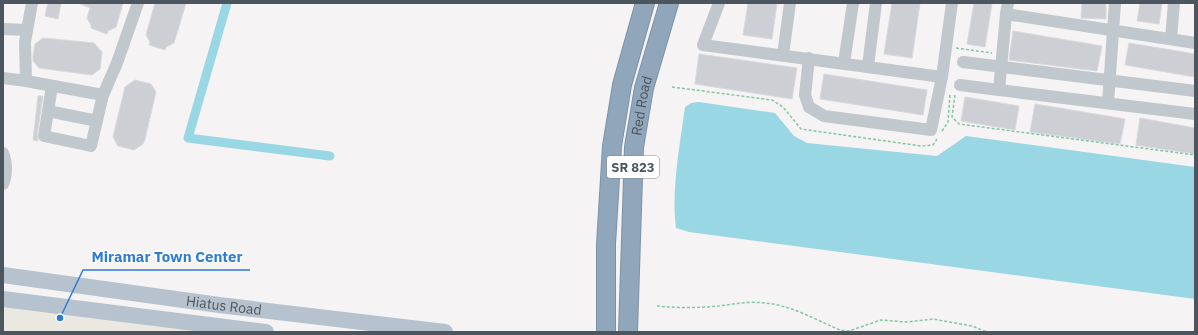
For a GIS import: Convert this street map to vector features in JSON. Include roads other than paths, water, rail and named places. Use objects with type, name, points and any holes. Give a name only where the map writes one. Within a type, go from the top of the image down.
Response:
[{"type":"highway","name":"Red Road","points":[[606,332],[606,244],[612,146],[622,85],[645,3]]},
{"type":"highway","name":"Red Road","points":[[628,332],[634,147],[644,88],[669,3]]},
{"type":"main road","name":"Hiatus Road","points":[[3,275],[219,305],[445,332]]},
{"type":"main road","name":"Hiatus Road","points":[[3,299],[218,329],[266,332]]},
{"type":"street","points":[[26,82],[25,42],[32,3]]},
{"type":"street","points":[[52,86],[44,136],[91,146],[103,94],[117,63],[138,3]]},
{"type":"street","points":[[719,3],[702,45],[809,58],[942,77]]},
{"type":"street","points":[[782,55],[790,3]]},
{"type":"street","points":[[844,63],[853,3]]},
{"type":"street","points":[[868,66],[876,3]]},
{"type":"street","points":[[809,58],[805,94],[809,107],[824,116],[931,130],[942,77],[952,3]]},
{"type":"street","points":[[1108,103],[1115,3]]},
{"type":"street","points":[[1171,39],[1174,3]]},
{"type":"street","points":[[999,90],[1007,8],[1113,30],[1195,43]]},
{"type":"street","points":[[3,29],[27,30]]},
{"type":"street","points":[[963,62],[1002,60],[1109,79],[1195,91]]},
{"type":"street","points":[[3,78],[103,94]]},
{"type":"street","points":[[955,90],[999,90],[1195,114]]},
{"type":"street","points":[[48,111],[97,121]]},
{"type":"street","points":[[3,153],[6,162],[6,178],[3,184]]},
{"type":"street","points":[[218,329],[219,305]]},
{"type":"water","points":[[699,102],[775,113],[794,136],[807,143],[937,156],[966,136],[1195,167],[1195,299],[689,232],[676,228],[675,183],[685,107],[691,103]]},
{"type":"waterway","points":[[227,3],[188,138],[330,156]]},
{"type":"place","name":"Miramar Town Center","points":[[60,318]]}]
